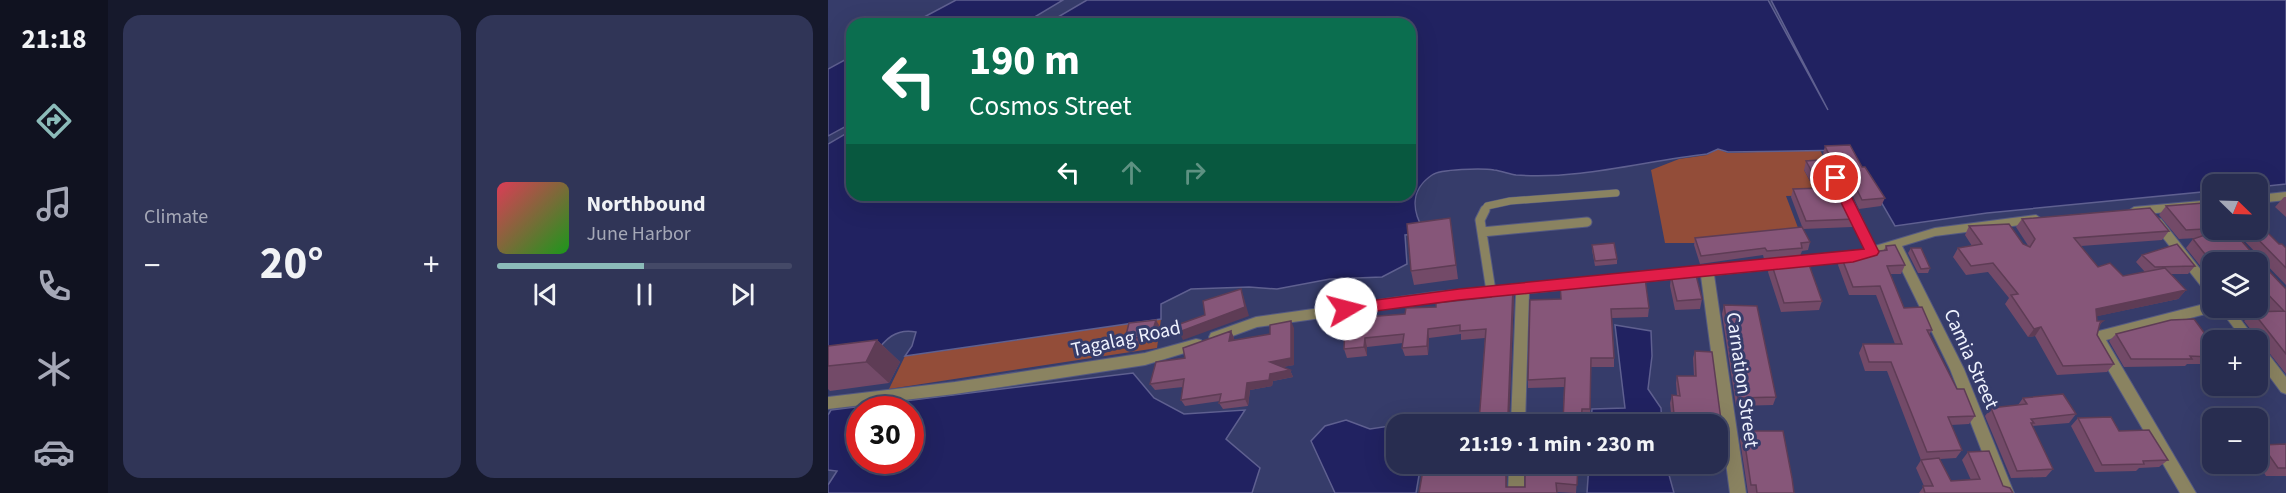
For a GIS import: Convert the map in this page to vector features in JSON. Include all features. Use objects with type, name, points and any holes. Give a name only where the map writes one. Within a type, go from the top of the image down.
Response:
[{"type":"street","points":[[1836,178],[1872,252]]},
{"type":"street","points":[[2268,198],[2286,196]]},
{"type":"street","points":[[2123,212],[2202,205]]},
{"type":"street","points":[[2147,210],[2202,279]]},
{"type":"street","name":"Tagalag Road","points":[[828,403],[955,388],[1145,359],[1256,322],[1491,291],[1853,257],[1935,232],[2004,221],[2052,218]]},
{"type":"street","name":"Camia Street","points":[[1895,244],[1956,369],[2006,493]]},
{"type":"street","name":"Carnation Street","points":[[1707,272],[1738,493]]},
{"type":"street","points":[[1518,414],[1522,288]]},
{"type":"street","points":[[2188,493],[2099,342],[2100,336],[2202,310]]},
{"type":"street","points":[[2233,318],[2242,330]]},
{"type":"street","points":[[2268,364],[2286,388]]},
{"type":"street","points":[[1516,493],[1517,474]]},
{"type":"lane","points":[[1491,291],[1480,220],[1484,210],[1495,202],[1616,193]]},
{"type":"lane","points":[[2004,221],[2014,235]]},
{"type":"lane","points":[[1482,232],[1587,222]]},
{"type":"shaded area","points":[[956,0],[1063,0],[1033,18],[922,18]]},
{"type":"shaded area","points":[[1087,0],[1768,0],[1828,110],[1771,0],[2286,0],[2286,184],[2268,186],[2268,174],[2202,174],[2202,192],[1987,213],[1895,226],[1851,150],[1728,152],[1718,149],[1707,154],[1564,175],[1516,175],[1488,169],[1452,170],[1432,175],[1420,187],[1416,198],[1416,18],[1056,18]]},
{"type":"shaded area","points":[[846,59],[846,126],[828,136],[828,69]]},
{"type":"shaded area","points":[[846,134],[846,201],[1415,201],[1417,216],[1424,231],[1450,231],[1405,235],[1407,264],[1382,277],[1330,279],[1277,289],[1249,287],[1191,289],[1161,304],[1161,319],[905,356],[912,346],[916,332],[909,331],[892,336],[874,355],[828,358],[828,144]]},
{"type":"shaded area","points":[[1718,149],[1728,153],[1820,150],[1828,166],[1804,170],[1811,183],[1832,181],[1840,195],[1786,196],[1800,233],[1700,243],[1665,243],[1651,170],[1679,159],[1707,155]]},
{"type":"shaded area","points":[[1161,319],[1157,348],[889,389],[905,356]]},
{"type":"shaded area","points":[[1615,325],[1651,331],[1652,356],[1648,389],[1661,408],[1661,414],[1592,414],[1592,409],[1625,408]]},
{"type":"shaded area","points":[[1133,373],[1154,398],[1184,414],[1245,410],[1226,439],[1260,468],[1252,493],[828,493],[828,485],[837,471],[828,470],[828,415],[831,410],[846,408],[846,474],[924,474],[924,399]]},
{"type":"shaded area","points":[[1346,420],[1370,429],[1386,427],[1386,474],[1419,474],[1416,493],[1335,493],[1311,441],[1325,426]]},
{"type":"shaded area","points":[[1588,474],[1669,474],[1674,493],[1587,493]]},
{"type":"building","points":[[1850,145],[1862,167],[1865,167],[1885,198],[1862,200],[1847,169],[1837,164],[1831,171],[1855,219],[1806,221],[1793,189],[1821,188],[1806,161],[1831,159],[1825,146]]},
{"type":"building","points":[[2202,203],[2202,229],[2186,230],[2166,206]]},
{"type":"building","points":[[2150,208],[2169,231],[2074,238],[2098,267],[2110,263],[2123,276],[2165,268],[2186,290],[2096,309],[2097,321],[2103,321],[2100,323],[2097,335],[2114,364],[2063,366],[2041,327],[2034,329],[2011,295],[2018,294],[1993,263],[1971,266],[1958,248],[1982,244],[1969,226],[2009,224],[2023,244],[2030,247],[2035,239],[2022,219]]},
{"type":"building","points":[[1450,218],[1456,265],[1411,271],[1407,224]]},
{"type":"building","points":[[1802,227],[1810,242],[1801,243],[1802,248],[1767,251],[1765,248],[1701,256],[1695,238]]},
{"type":"building","points":[[2268,233],[2286,248],[2286,268],[2259,240],[2268,240]]},
{"type":"building","points":[[2202,236],[2202,240],[2241,240],[2251,252],[2203,252],[2193,239]]},
{"type":"building","points":[[1614,243],[1617,259],[1595,261],[1592,245]]},
{"type":"building","points":[[2177,244],[2195,266],[2155,267],[2142,255]]},
{"type":"building","points":[[1895,245],[1905,265],[1887,266],[1904,308],[1922,307],[1932,330],[1927,330],[1957,389],[1964,389],[1975,416],[1948,417],[1962,450],[1927,452],[1891,362],[1869,362],[1863,344],[1902,344],[1880,286],[1853,287],[1841,256],[1887,250],[1886,246]]},
{"type":"building","points":[[1911,248],[1921,248],[1930,268],[1921,269]]},
{"type":"building","points":[[1807,259],[1822,301],[1784,303],[1771,262]]},
{"type":"building","points":[[2268,270],[2286,289],[2286,354],[2258,318],[2268,318],[2268,312],[2284,311],[2268,294]]},
{"type":"building","points":[[1696,275],[1702,299],[1677,301],[1671,276]]},
{"type":"building","points":[[1645,278],[1649,308],[1611,309],[1614,358],[1591,358],[1590,409],[1582,409],[1582,414],[1563,414],[1565,378],[1528,380],[1530,300],[1561,299],[1560,283],[1582,281],[1582,285],[1613,284],[1613,279]]},
{"type":"building","points":[[1513,287],[1508,414],[1480,414],[1486,329],[1460,331],[1460,325],[1428,329],[1427,346],[1402,348],[1404,334],[1365,338],[1364,347],[1344,349],[1346,309],[1366,307],[1365,317],[1405,314],[1406,308],[1436,307],[1436,303],[1491,297],[1490,290]]},
{"type":"building","points":[[1241,289],[1245,307],[1179,332],[1177,325],[1205,315],[1203,301]]},
{"type":"building","points":[[1724,305],[1757,306],[1776,397],[1738,398]]},
{"type":"building","points":[[2194,319],[2202,330],[2202,357],[2190,356],[2192,359],[2131,359],[2116,334],[2171,320]]},
{"type":"building","points":[[1156,320],[1151,336],[1125,339],[1129,323]]},
{"type":"building","points":[[1291,321],[1291,358],[1270,362],[1290,370],[1270,374],[1269,380],[1247,383],[1245,399],[1219,403],[1221,394],[1181,400],[1184,379],[1150,384],[1156,362],[1185,358],[1183,348],[1231,331],[1229,341],[1270,334],[1270,325]]},
{"type":"building","points":[[877,340],[866,362],[828,366],[828,346]]},
{"type":"building","points":[[1695,351],[1712,352],[1720,414],[1674,414],[1672,395],[1680,396],[1677,376],[1696,376]]},
{"type":"building","points":[[2063,394],[2076,414],[2031,419],[2053,469],[2017,471],[1991,408],[2027,404],[2023,398]]},
{"type":"building","points":[[2111,417],[2119,431],[2149,430],[2168,460],[2143,461],[2144,464],[2102,465],[2078,418]]},
{"type":"building","points":[[1743,431],[1783,431],[1794,493],[1757,493],[1756,485],[1751,485]]},
{"type":"building","points":[[2286,444],[2286,468],[2278,468],[2268,454],[2268,445]]},
{"type":"building","points":[[1989,451],[2003,486],[2010,488],[2013,493],[1925,493],[1923,486],[1933,486],[1921,460],[1939,458],[1951,481],[1980,479],[1968,452]]},
{"type":"building","points":[[1422,474],[1506,474],[1506,487],[1525,487],[1525,474],[1578,474],[1577,485],[1556,483],[1557,493],[1419,493]]},
{"type":"route","points":[[1346,309],[1459,294],[1853,257],[1872,252],[1836,178]]}]
